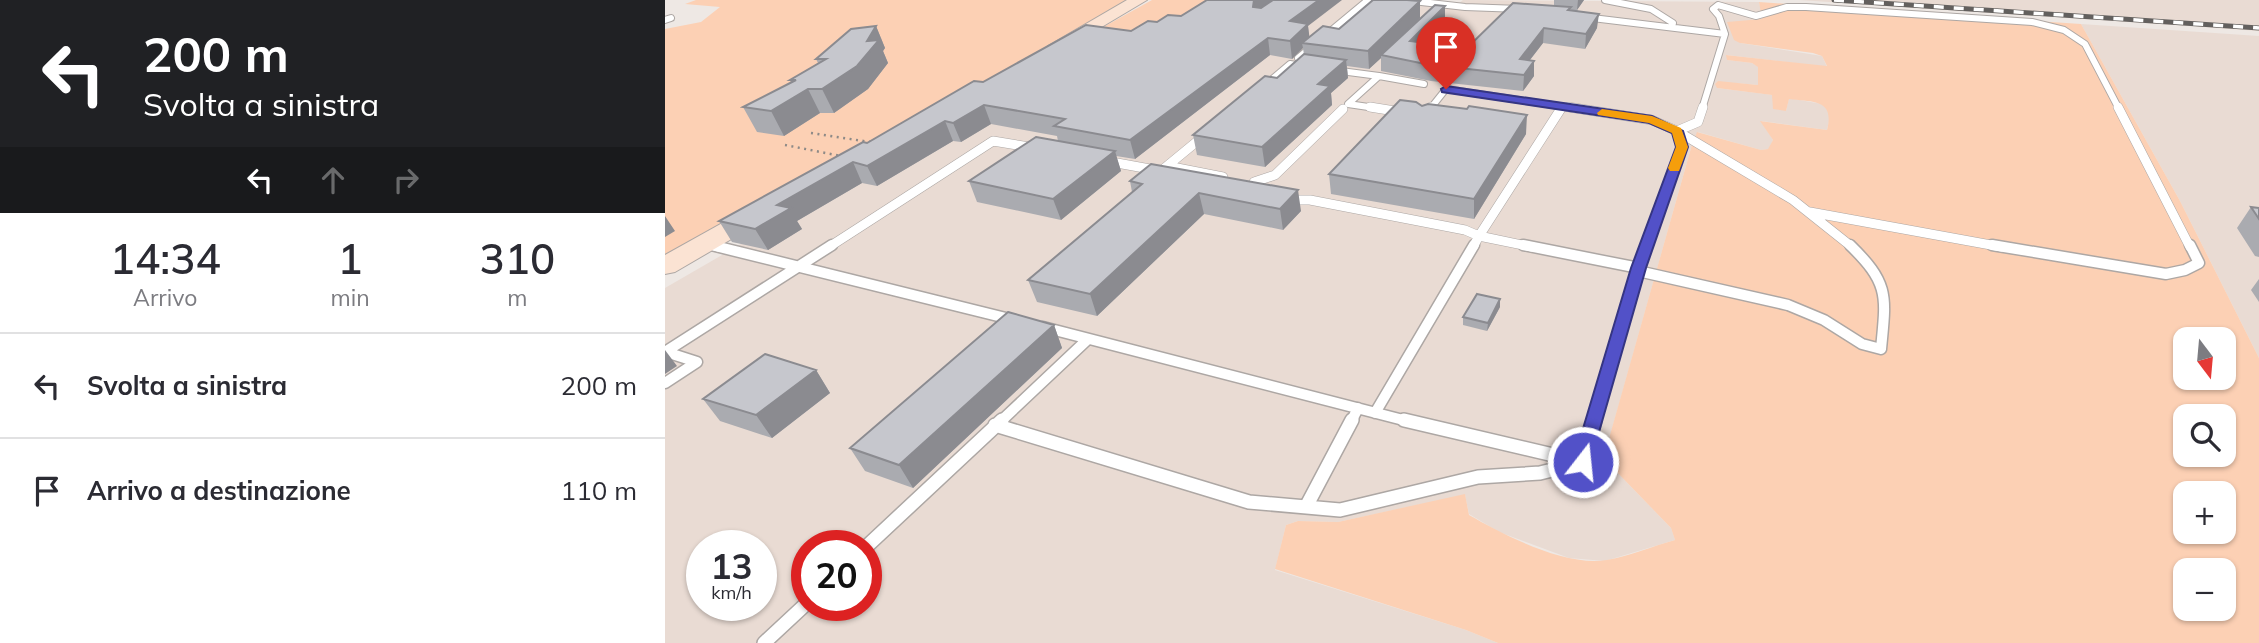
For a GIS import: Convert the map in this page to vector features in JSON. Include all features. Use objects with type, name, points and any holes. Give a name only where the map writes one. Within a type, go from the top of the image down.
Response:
[{"type":"main road","points":[[1044,54],[1139,0]]},
{"type":"main road","points":[[665,266],[776,204]]},
{"type":"lane","points":[[1256,93],[1368,0]]},
{"type":"lane","points":[[1404,0],[1533,11]]},
{"type":"lane","points":[[1605,0],[1668,16],[1673,23],[1672,27]]},
{"type":"lane","points":[[1432,14],[1442,5]]},
{"type":"lane","points":[[1677,131],[1698,122],[1725,34],[1719,16],[1713,9],[1718,5],[1756,16],[1787,7],[1806,7],[2032,22],[2064,30],[2085,44],[2199,262],[2184,272],[2170,275],[2143,272],[1809,212]]},
{"type":"lane","points":[[1571,15],[1725,34]]},
{"type":"lane","points":[[1295,61],[1317,68]]},
{"type":"lane","points":[[1277,200],[1310,200],[1465,230],[1479,236],[1638,269],[1788,305],[1823,320],[1862,344],[1881,349],[1885,292],[1874,272],[1849,244],[1809,212],[1721,154],[1677,131],[1652,120],[1330,69]]},
{"type":"lane","points":[[1248,183],[1275,175],[1346,107],[1374,74]]},
{"type":"lane","points":[[1346,107],[1424,117],[1446,89]]},
{"type":"lane","points":[[1375,412],[1479,236],[1562,107]]},
{"type":"lane","points":[[1096,159],[1161,171],[1215,126]]},
{"type":"lane","points":[[1583,462],[1638,269],[1682,147],[1677,131]]},
{"type":"lane","points":[[665,352],[993,141],[1045,150]]},
{"type":"lane","points":[[1167,166],[1229,178]]},
{"type":"lane","points":[[704,244],[1022,322]]},
{"type":"lane","points":[[1035,325],[1357,408],[1583,462]]},
{"type":"lane","points":[[882,532],[1088,338]]},
{"type":"lane","points":[[665,352],[697,362],[665,383]]},
{"type":"lane","points":[[1307,505],[1357,408]]},
{"type":"lane","points":[[996,425],[1249,502],[1340,510],[1478,477],[1540,472],[1583,462]]},
{"type":"lane","points":[[764,643],[791,618]]},
{"type":"path","points":[[811,133],[870,142]]},
{"type":"path","points":[[785,145],[844,156],[832,163]]},
{"type":"shaded area","points":[[696,0],[1131,0],[665,260],[665,29],[701,22],[720,7],[685,4]]},
{"type":"shaded area","points":[[1152,0],[1215,0],[1155,36],[981,95]]},
{"type":"shaded area","points":[[1215,0],[1425,0],[1458,4],[1463,0],[1759,2],[1763,19],[1740,43],[1822,56],[1827,67],[1727,55],[1727,60],[1752,63],[1759,67],[1758,85],[1736,83],[1717,88],[1773,95],[1786,111],[1789,98],[1822,104],[1827,108],[1830,117],[1827,130],[1761,121],[1773,140],[1769,149],[1761,150],[1698,132],[1691,148],[1610,436],[1610,465],[1671,528],[1675,540],[1605,561],[1569,558],[1499,532],[1469,514],[1465,495],[1338,522],[1298,521],[1286,525],[1275,570],[1466,630],[1498,643],[665,643],[665,288],[1111,30]]},
{"type":"shaded area","points":[[1799,0],[2259,0],[2259,31],[2175,25]]},
{"type":"shaded area","points":[[1759,2],[2081,24],[2180,201],[2259,358],[2259,643],[1498,643],[1466,630],[1275,569],[1286,525],[1298,521],[1338,522],[1465,494],[1469,515],[1535,548],[1573,559],[1607,560],[1675,540],[1671,528],[1610,465],[1610,435],[1691,148],[1697,132],[1761,150],[1768,149],[1773,140],[1760,121],[1827,130],[1829,120],[1825,107],[1814,102],[1789,99],[1786,111],[1773,109],[1772,95],[1717,88],[1715,84],[1718,81],[1758,85],[1758,67],[1752,63],[1727,60],[1726,55],[1827,66],[1822,56],[1813,53],[1740,43],[1734,40],[1727,22],[1762,19]]},
{"type":"shaded area","points":[[2081,24],[2259,36],[2259,358],[2180,201]]},
{"type":"building","points":[[1207,0],[1254,0],[1253,7],[1261,8],[1273,0],[1319,0],[1290,21],[1308,24],[1290,41],[1268,38],[1130,140],[1054,126],[1065,119],[984,105],[953,123],[945,121],[867,166],[853,162],[777,205],[791,208],[755,229],[719,221],[863,142],[867,143],[974,81],[983,82],[1086,25],[1131,31],[1148,21],[1157,22],[1168,15],[1181,16]]},
{"type":"building","points":[[1373,0],[1420,1],[1368,51],[1302,43],[1323,26],[1339,29]]},
{"type":"building","points":[[1513,3],[1571,7],[1568,10],[1599,14],[1586,34],[1544,28],[1520,59],[1534,61],[1524,75],[1430,65],[1381,55],[1435,5],[1445,6],[1410,41],[1467,48]]},
{"type":"building","points":[[876,26],[867,41],[879,40],[857,66],[822,89],[808,89],[771,111],[743,107],[796,80],[790,80],[826,59],[816,59],[851,29]]},
{"type":"building","points":[[1304,54],[1346,60],[1318,84],[1330,86],[1262,147],[1193,135],[1265,76],[1277,78]]},
{"type":"building","points":[[1400,100],[1416,102],[1422,106],[1428,104],[1467,109],[1469,106],[1527,115],[1474,199],[1329,174]]},
{"type":"building","points":[[1036,137],[1115,151],[1053,199],[969,181]]},
{"type":"building","points":[[1151,164],[1298,190],[1280,209],[1199,193],[1090,294],[1028,280],[1142,184],[1130,181]]},
{"type":"building","points":[[2251,207],[2259,208],[2259,219]]},
{"type":"building","points":[[1477,294],[1500,299],[1488,323],[1463,317]]},
{"type":"building","points":[[1008,312],[1054,325],[899,465],[850,448]]},
{"type":"building","points":[[765,354],[816,370],[756,415],[703,399]]},
{"type":"railway","points":[[1834,0],[2259,28]]},
{"type":"slow traffic","points":[[1602,113],[1652,120],[1677,131],[1682,147],[1675,168]]},
{"type":"route","points":[[1446,89],[1652,120],[1677,131],[1682,147],[1639,268],[1583,462]]}]
